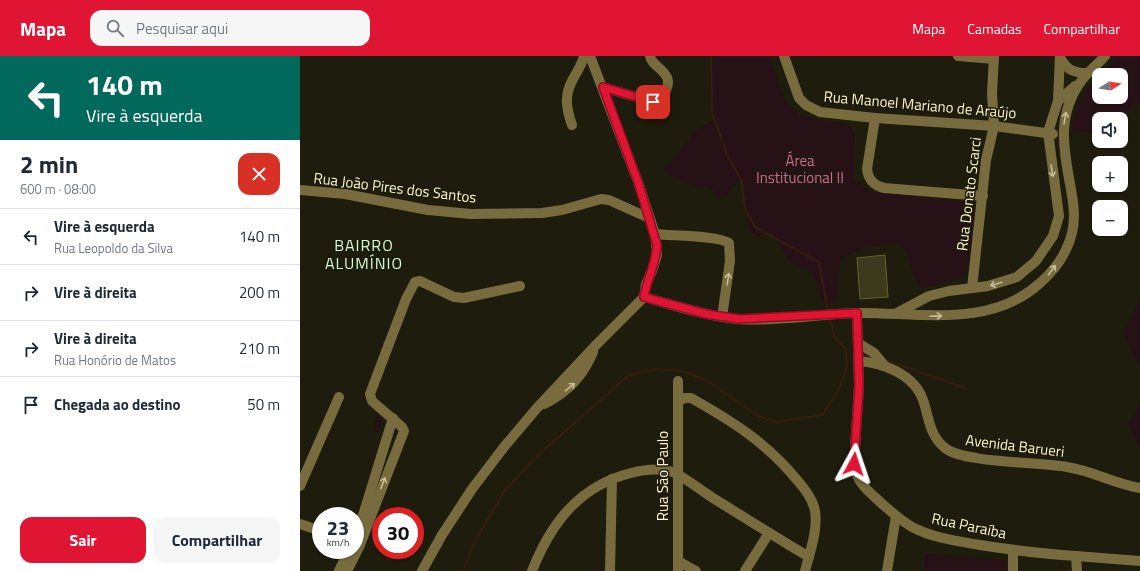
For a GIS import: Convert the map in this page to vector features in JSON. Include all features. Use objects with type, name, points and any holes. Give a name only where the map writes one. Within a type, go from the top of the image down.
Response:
[{"type":"street","points":[[572,125],[567,112],[566,95],[573,78],[581,66],[584,56]]},
{"type":"street","points":[[426,568],[442,535],[472,489],[537,408],[596,345],[644,297],[646,284],[652,271],[656,255],[654,234],[603,87],[590,56]]},
{"type":"street","points":[[603,87],[657,102],[662,97],[666,89],[666,73],[652,63],[650,56]]},
{"type":"street","name":"Rua Manoel Mariano de Araújo","points":[[784,56],[796,90],[806,105],[820,112],[875,118],[994,126],[1048,132],[1063,136]]},
{"type":"street","points":[[958,56],[994,57]]},
{"type":"street","points":[[1058,101],[1106,56]]},
{"type":"street","name":"Rua Donato Scarci","points":[[972,288],[986,160],[994,126],[992,93],[994,57]]},
{"type":"street","points":[[1060,57],[1065,66],[1071,71],[1085,76]]},
{"type":"street","points":[[897,313],[929,296],[988,286],[1017,277],[1036,261],[1053,236],[1059,216],[1048,132],[1058,101],[1060,57]]},
{"type":"street","points":[[644,297],[722,317],[761,318],[857,313],[897,313],[933,316],[974,313],[1001,307],[1028,294],[1048,276],[1062,257],[1072,234],[1074,218],[1073,203],[1063,136],[1066,114],[1071,98],[1085,76]]},
{"type":"street","points":[[875,118],[867,169],[868,176],[875,184],[884,188],[983,196]]},
{"type":"street","name":"Rua João Pires dos Santos","points":[[300,190],[346,194],[428,210],[472,214],[542,213],[562,210],[601,199],[609,200],[649,218]]},
{"type":"street","points":[[654,234],[712,238],[729,243],[730,261],[722,317]]},
{"type":"street","points":[[348,571],[360,545],[395,449],[404,431],[393,418],[372,400],[370,394],[406,299],[415,282],[420,281],[454,296],[464,298],[520,286]]},
{"type":"street","name":"Rua Paraíba","points":[[857,313],[859,361],[854,464],[855,473],[865,489],[896,516],[912,526],[926,533],[952,540],[1013,550],[1140,561]]},
{"type":"street","name":"Avenida Barueri","points":[[858,343],[874,353],[884,365],[908,379],[918,388],[932,432],[946,449],[955,453],[986,459],[1066,467],[1087,471],[1127,486],[1140,488]]},
{"type":"street","name":"Avenida Barueri","points":[[859,361],[884,365]]},
{"type":"street","name":"Rua São Paulo","points":[[678,381],[678,566]]},
{"type":"street","points":[[300,486],[339,397]]},
{"type":"street","points":[[678,402],[684,398],[691,398],[736,425],[769,448],[809,495],[815,512],[815,523],[805,571]]},
{"type":"street","points":[[364,509],[393,418]]},
{"type":"street","points":[[385,446],[395,449]]},
{"type":"street","points":[[532,571],[544,543],[580,497],[612,479],[646,470],[667,471],[673,473],[809,557]]},
{"type":"street","points":[[610,571],[612,479]]},
{"type":"street","points":[[887,571],[896,516]]},
{"type":"street","points":[[300,524],[312,529]]},
{"type":"street","points":[[745,571],[769,533]]},
{"type":"street","points":[[1012,571],[1013,550]]},
{"type":"street","points":[[1076,556],[1077,571]]},
{"type":"street","points":[[339,571],[345,559]]},
{"type":"street","points":[[678,566],[696,571]]},
{"type":"green space","name":"Área Institucional II","points":[[715,56],[769,56],[785,101],[801,116],[850,125],[855,136],[854,179],[870,192],[968,202],[975,209],[968,271],[960,279],[922,288],[914,277],[907,252],[898,243],[865,247],[840,259],[837,300],[831,304],[823,303],[814,275],[804,267],[790,262],[771,231],[759,236],[750,230],[746,220],[746,197],[743,178],[739,179],[726,196],[718,200],[712,189],[687,183],[663,172],[694,132],[715,119],[711,88]]},
{"type":"green space","points":[[1120,56],[1140,56],[1140,103],[1133,104],[1128,112],[1092,112],[1092,133],[1072,131],[1079,101],[1092,84],[1092,104],[1128,104],[1128,68],[1107,68]]},
{"type":"green space","points":[[1140,301],[1140,366],[1123,333]]},
{"type":"green space","points":[[1140,405],[1140,447],[1129,424]]},
{"type":"green space","points":[[377,412],[382,419],[379,432],[373,432]]},
{"type":"green space","points":[[926,554],[1007,560],[1007,571],[924,571]]},
{"type":"building","points":[[885,255],[888,297],[860,299],[857,258]]},
{"type":"waterway","points":[[711,56],[712,112],[727,155],[741,179],[745,209],[755,227],[819,262],[828,312]]},
{"type":"waterway","points":[[463,571],[475,541],[505,490],[537,456],[629,375],[656,369],[681,371],[706,380],[758,416],[776,422],[823,415],[838,391],[847,368],[846,350],[834,336],[830,318]]},
{"type":"waterway","points":[[862,354],[871,356]]},
{"type":"waterway","points":[[885,360],[965,388]]},
{"type":"district","name":"BAIRRO ALUMÍNIO","points":[[364,254]]},
{"type":"route","points":[[653,102],[603,87],[638,182],[657,245],[652,271],[646,284],[644,297],[706,314],[739,319],[857,313],[859,386],[854,464]]}]
